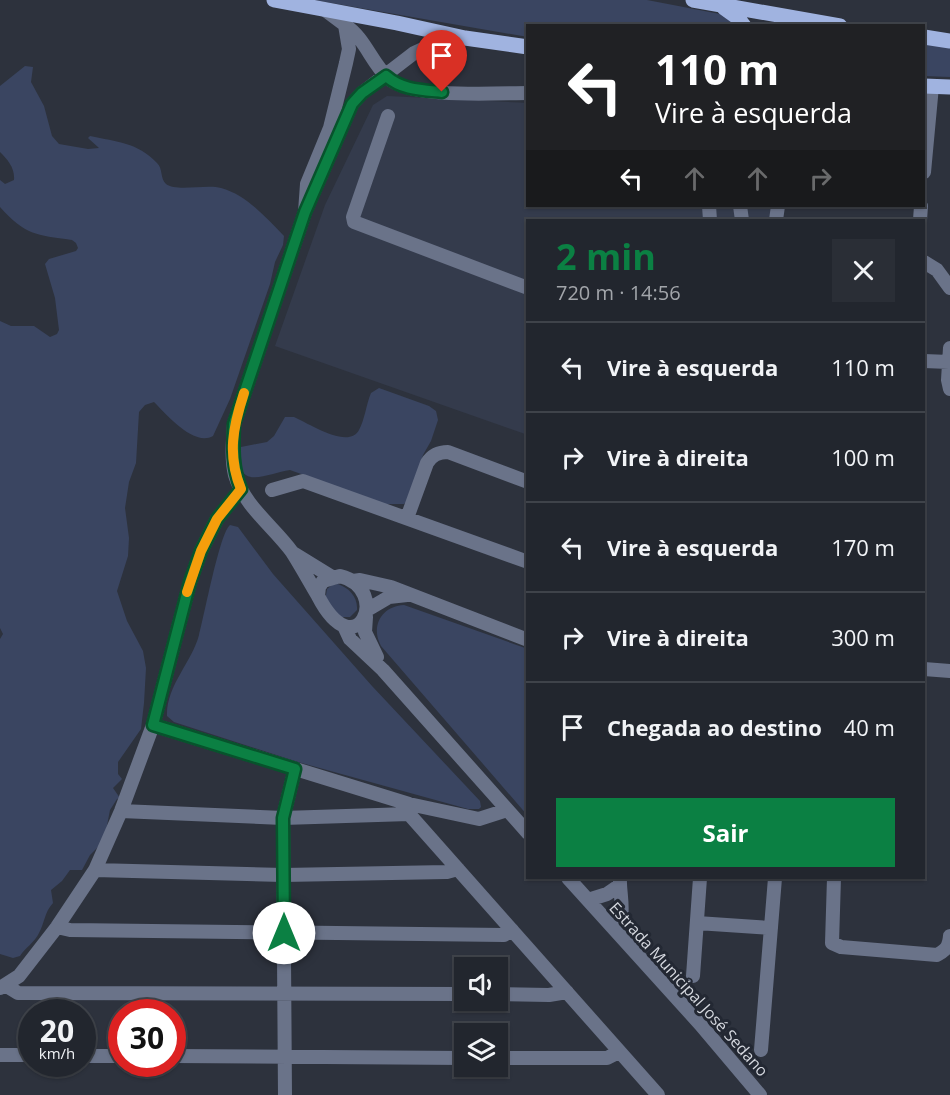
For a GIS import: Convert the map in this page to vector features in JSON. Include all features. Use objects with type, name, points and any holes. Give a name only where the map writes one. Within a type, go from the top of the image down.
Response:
[{"type":"main road","points":[[274,0],[397,22],[465,38],[526,47]]},
{"type":"main road","points":[[693,0],[829,24]]},
{"type":"main road","points":[[717,4],[738,18],[742,24]]},
{"type":"main road","points":[[925,37],[950,41]]},
{"type":"main road","points":[[928,86],[950,87]]},
{"type":"street","points":[[326,10],[359,36],[386,76],[395,84],[405,88],[460,93],[525,95]]},
{"type":"street","points":[[305,212],[307,184],[330,128],[346,63],[348,50],[345,25]]},
{"type":"street","points":[[465,38],[429,46],[414,53],[362,93],[352,104],[305,212],[234,424],[233,453],[235,474],[241,489],[291,552],[329,613],[344,626],[350,639],[383,670],[526,831]]},
{"type":"street","points":[[925,150],[928,86]]},
{"type":"street","points":[[388,116],[353,217],[354,222],[526,287]]},
{"type":"street","points":[[925,263],[937,270],[950,288]]},
{"type":"street","points":[[925,361],[950,355],[948,380],[950,389]]},
{"type":"street","points":[[407,518],[427,463],[430,458],[440,452],[448,452],[526,481]]},
{"type":"street","points":[[272,490],[303,481],[526,561]]},
{"type":"street","points":[[3,987],[19,976],[57,927],[95,870],[121,811],[153,725],[194,572],[217,519],[241,489]]},
{"type":"street","points":[[291,552],[332,577]]},
{"type":"street","points":[[318,596],[322,581],[332,577],[340,576],[353,581],[360,580],[392,587],[526,639]]},
{"type":"street","points":[[353,581],[363,597],[366,614],[365,632],[368,642],[383,670]]},
{"type":"street","points":[[344,626],[355,626],[362,623],[366,614],[388,597],[409,595]]},
{"type":"street","points":[[925,669],[950,671]]},
{"type":"street","points":[[153,725],[295,769],[409,809],[479,819],[507,810]]},
{"type":"street","points":[[285,1095],[283,818],[295,769]]},
{"type":"street","points":[[121,811],[283,818],[409,809]]},
{"type":"street","points":[[409,809],[458,869],[658,1095]]},
{"type":"street","points":[[95,870],[284,875],[447,872],[458,869]]},
{"type":"street","name":"Estrada Municipal José Sedano","points":[[569,879],[760,1095]]},
{"type":"street","points":[[693,976],[700,879]]},
{"type":"street","points":[[761,1050],[775,879]]},
{"type":"street","points":[[834,879],[832,943],[841,947],[937,955],[946,950],[950,936]]},
{"type":"street","points":[[588,900],[607,894],[620,881]]},
{"type":"street","points":[[615,929],[619,926],[621,917],[620,881]]},
{"type":"street","points":[[697,922],[771,928]]},
{"type":"street","points":[[57,927],[70,930],[504,935],[512,930]]},
{"type":"street","points":[[3,987],[18,993],[454,994]]},
{"type":"street","points":[[508,994],[549,995],[567,992]]},
{"type":"street","points":[[508,1058],[608,1058],[619,1052]]},
{"type":"street","points":[[0,1055],[18,1055]]},
{"type":"street","points":[[186,1056],[454,1058]]},
{"type":"shaded area","points":[[314,0],[647,0],[720,14],[737,24],[526,24],[526,37]]},
{"type":"shaded area","points":[[925,43],[950,46],[950,77],[925,76]]},
{"type":"shaded area","points":[[25,66],[33,67],[31,82],[44,106],[52,136],[59,144],[88,149],[99,148],[88,138],[90,136],[134,147],[159,165],[166,184],[177,187],[215,187],[230,191],[256,208],[284,236],[283,245],[275,262],[270,284],[230,399],[213,436],[197,437],[189,433],[154,402],[145,405],[139,412],[136,463],[129,482],[125,508],[129,538],[128,556],[117,591],[127,621],[143,651],[146,668],[141,729],[118,762],[118,774],[122,779],[113,788],[120,798],[110,810],[104,841],[90,855],[82,870],[70,870],[51,890],[53,903],[41,929],[20,956],[13,958],[0,954],[0,639],[3,634],[0,628],[0,321],[11,326],[34,326],[50,337],[57,334],[59,330],[55,298],[45,264],[49,259],[76,251],[78,248],[72,240],[40,235],[24,228],[0,207],[0,180],[5,184],[14,180],[14,176],[10,164],[0,152],[0,86]]},
{"type":"shaded area","points":[[387,96],[526,103],[526,207],[773,207],[772,219],[526,219],[526,434],[275,346],[325,205],[373,105]]},
{"type":"shaded area","points":[[379,388],[429,406],[436,411],[438,420],[431,441],[423,455],[411,497],[404,504],[385,504],[290,470],[254,477],[247,476],[242,471],[241,447],[267,442],[274,436],[285,417],[294,417],[338,436],[354,435],[361,426],[371,393]]},
{"type":"shaded area","points":[[230,525],[238,527],[273,574],[372,686],[480,801],[479,809],[468,809],[298,762],[174,722],[167,716],[175,684],[196,645],[217,558]]},
{"type":"shaded area","points":[[338,584],[346,588],[356,601],[357,610],[350,617],[341,617],[325,601],[327,589]]},
{"type":"shaded area","points":[[404,605],[526,648],[526,814],[381,646],[377,631],[380,618],[396,606]]},
{"type":"slow traffic","points":[[187,592],[201,551],[217,519],[241,489],[235,474],[233,453],[234,424],[244,393]]},
{"type":"route","points":[[284,933],[283,818],[295,769],[153,725],[195,567],[217,519],[241,489],[235,474],[234,424],[305,212],[352,104],[362,93],[386,76],[395,84],[405,88],[442,92]]}]
